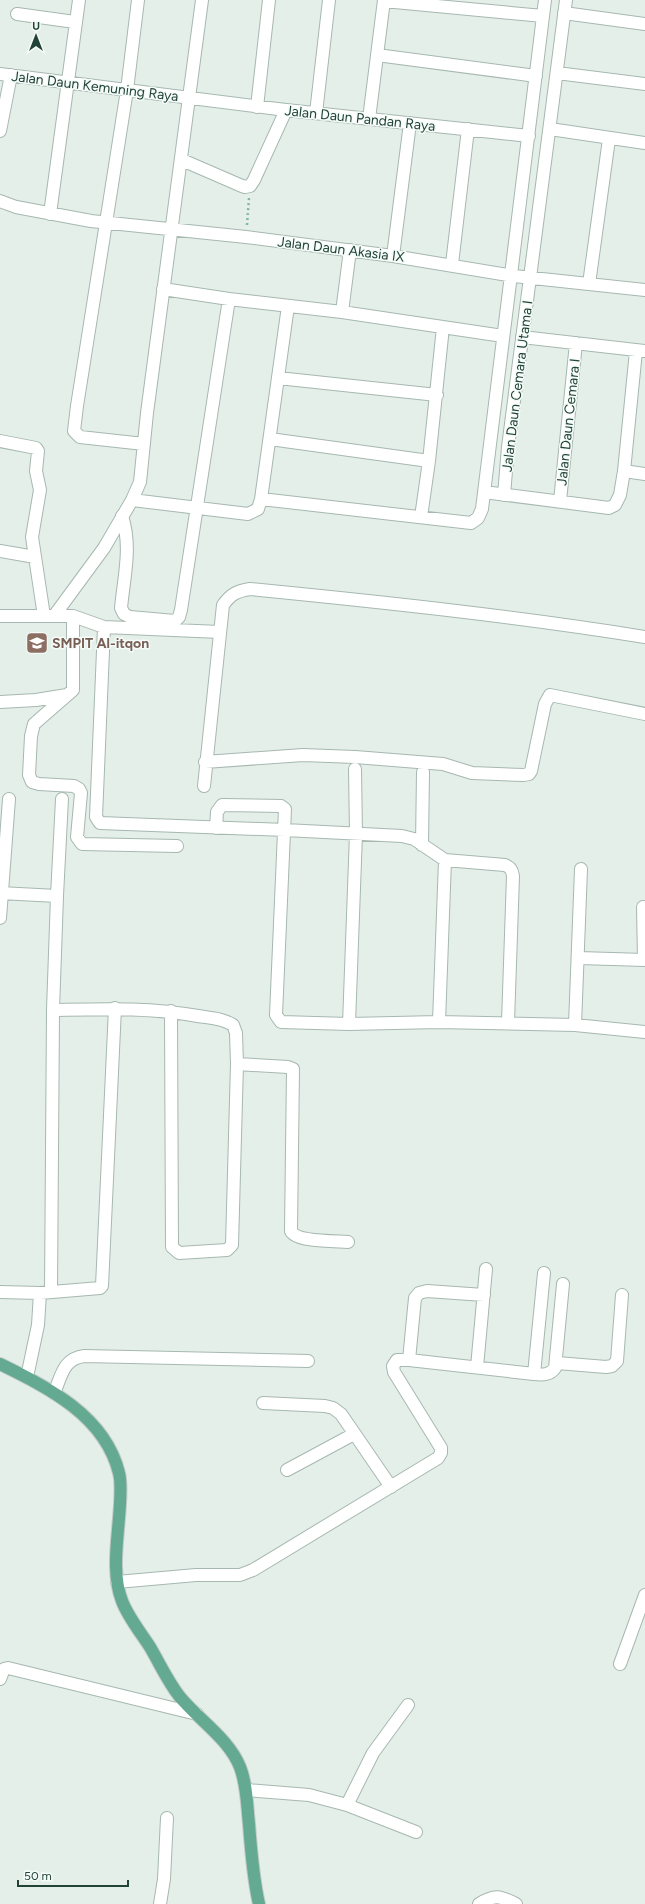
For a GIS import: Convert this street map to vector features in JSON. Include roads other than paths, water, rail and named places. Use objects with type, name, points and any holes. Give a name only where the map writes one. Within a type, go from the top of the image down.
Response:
[{"type":"main road","points":[[0,1364],[27,1377],[54,1393],[86,1417],[105,1439],[119,1474],[117,1582],[122,1601],[166,1678],[180,1697],[229,1750],[240,1767],[246,1790],[255,1888],[259,1904]]},
{"type":"street","points":[[50,214],[79,0]]},
{"type":"street","points":[[138,0],[127,90],[74,431],[80,437],[144,444]]},
{"type":"street","points":[[49,616],[104,548],[132,500],[140,482],[163,289],[182,160],[202,0]]},
{"type":"street","points":[[257,107],[269,0]]},
{"type":"street","points":[[316,113],[330,0]]},
{"type":"street","points":[[369,119],[384,0],[543,16]]},
{"type":"street","points":[[520,276],[529,136],[545,0]]},
{"type":"street","points":[[261,500],[470,523],[478,518],[482,509],[494,494],[503,336],[520,276],[550,129],[566,0]]},
{"type":"street","points":[[564,13],[645,24]]},
{"type":"street","points":[[17,14],[75,22]]},
{"type":"street","points":[[377,55],[536,76]]},
{"type":"street","points":[[557,73],[645,84]]},
{"type":"street","points":[[0,131],[5,75]]},
{"type":"street","name":"Jalan Daun Kemuning Raya","points":[[5,75],[190,99]]},
{"type":"street","name":"Jalan Daun Pandan Raya","points":[[190,99],[529,136]]},
{"type":"street","points":[[182,160],[245,187],[250,186],[286,110]]},
{"type":"street","points":[[393,256],[410,123]]},
{"type":"street","points":[[452,264],[468,129]]},
{"type":"street","points":[[550,129],[609,139],[645,143]]},
{"type":"street","points":[[589,284],[609,139]]},
{"type":"street","name":"Jalan Daun Akasia IX","points":[[0,201],[16,207],[50,214],[106,222],[350,250],[452,264],[520,276],[645,290]]},
{"type":"street","points":[[342,312],[350,250]]},
{"type":"street","name":"Jalan Daun Cemara Utama I","points":[[494,494],[508,447],[522,337],[520,276]]},
{"type":"street","points":[[163,289],[229,299],[342,312],[503,336]]},
{"type":"street","points":[[122,516],[127,530],[128,544],[120,608],[124,614],[130,617],[175,621],[181,610],[229,299]]},
{"type":"street","points":[[132,500],[248,514],[258,509],[261,500],[288,306]]},
{"type":"street","points":[[421,517],[437,395],[443,327]]},
{"type":"street","points":[[494,494],[609,508],[615,505],[620,495],[640,351],[522,337]]},
{"type":"street","name":"Jalan Daun Cemara I","points":[[560,501],[576,343]]},
{"type":"street","points":[[278,378],[437,395]]},
{"type":"street","points":[[270,439],[429,461]]},
{"type":"street","points":[[0,441],[38,449],[36,471],[40,490],[32,533],[35,558],[49,616]]},
{"type":"street","points":[[624,471],[645,474]]},
{"type":"street","points":[[0,551],[35,558]]},
{"type":"street","points":[[204,786],[205,762],[223,605],[230,596],[239,590],[250,589],[365,601],[645,637]]},
{"type":"street","points":[[0,616],[73,616],[104,628],[220,632]]},
{"type":"street","points":[[73,616],[73,690],[34,724],[30,736],[29,774],[32,782],[39,784],[74,786],[79,789],[81,792],[77,837],[82,844],[177,846]]},
{"type":"street","points":[[104,628],[96,817],[100,823],[402,836],[414,839],[445,860],[505,865],[512,870],[513,876],[508,1022]]},
{"type":"street","points":[[0,702],[36,700],[68,695]]},
{"type":"street","points":[[205,762],[303,756],[355,757],[443,764],[472,773],[524,775],[529,774],[532,771],[545,704],[550,695],[645,714]]},
{"type":"street","points":[[349,1024],[356,834],[355,769]]},
{"type":"street","points":[[422,845],[423,772]]},
{"type":"street","points":[[0,918],[9,799]]},
{"type":"street","points":[[27,1377],[46,1292],[53,1010],[62,799]]},
{"type":"street","points":[[216,828],[218,808],[222,805],[283,807],[285,809],[276,1015],[280,1022],[349,1024],[508,1022],[575,1025],[645,1032]]},
{"type":"street","points":[[439,1022],[445,860]]},
{"type":"street","points":[[575,1025],[579,958],[581,869]]},
{"type":"street","points":[[1,893],[57,896]]},
{"type":"street","points":[[579,958],[645,960],[643,907]]},
{"type":"street","points":[[53,1010],[115,1008],[171,1011],[225,1020],[233,1025],[236,1034],[237,1064],[232,1245],[227,1250],[179,1253],[172,1247],[171,1011]]},
{"type":"street","points":[[0,1292],[46,1292],[100,1288],[103,1282],[115,1008]]},
{"type":"street","points":[[237,1064],[288,1067],[293,1069],[290,1231],[295,1236],[304,1238],[348,1242]]},
{"type":"street","points":[[477,1367],[486,1269]]},
{"type":"street","points":[[534,1374],[544,1273]]},
{"type":"street","points":[[117,1582],[196,1574],[240,1574],[253,1570],[438,1458],[441,1453],[441,1448],[394,1372],[393,1366],[397,1360],[409,1360],[544,1375],[552,1373],[557,1363],[563,1284]]},
{"type":"street","points":[[409,1360],[415,1298],[419,1293],[427,1291],[484,1295]]},
{"type":"street","points":[[557,1363],[606,1367],[612,1366],[617,1361],[622,1295]]},
{"type":"street","points":[[54,1393],[69,1361],[74,1358],[84,1356],[308,1361]]},
{"type":"street","points":[[263,1403],[325,1406],[333,1408],[341,1414],[390,1487]]},
{"type":"street","points":[[287,1470],[354,1434]]},
{"type":"street","points":[[620,1664],[645,1595]]},
{"type":"street","points":[[0,1678],[4,1669],[8,1668],[197,1714]]},
{"type":"street","points":[[347,1805],[373,1754],[408,1705]]},
{"type":"street","points":[[246,1790],[309,1795],[347,1805],[416,1832]]},
{"type":"street","points":[[160,1904],[164,1874],[167,1818]]},
{"type":"street","points":[[480,1904],[491,1897],[502,1898],[516,1904]]},
{"type":"place","name":"SMPIT Al-itqon","points":[[37,643]]}]
